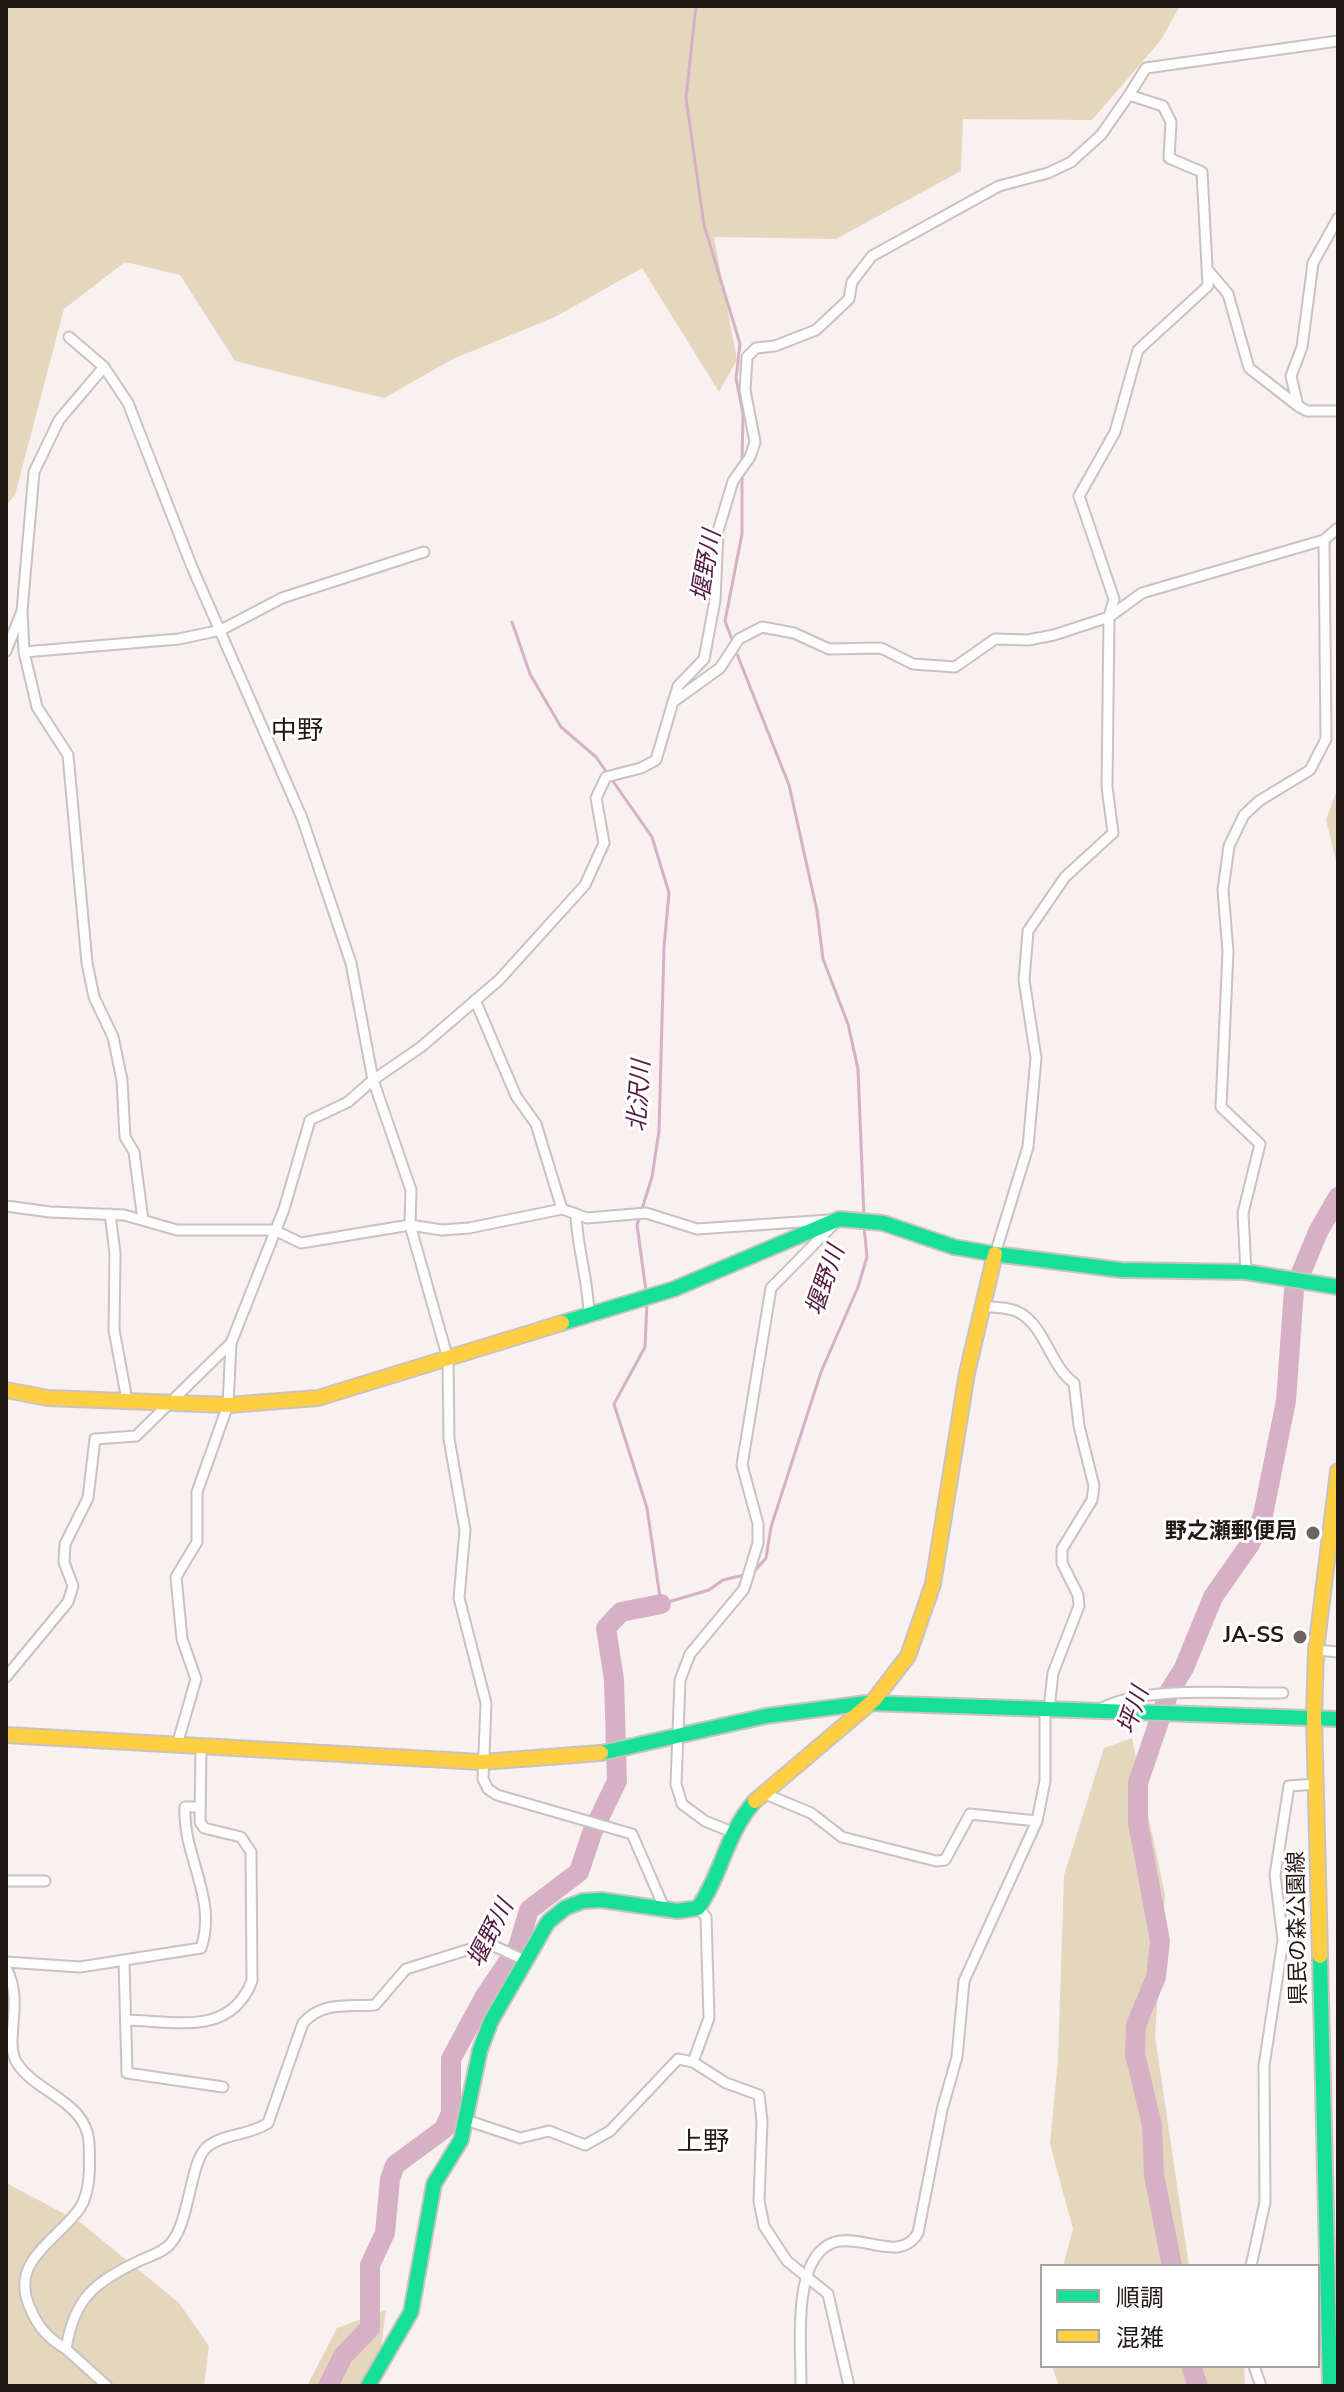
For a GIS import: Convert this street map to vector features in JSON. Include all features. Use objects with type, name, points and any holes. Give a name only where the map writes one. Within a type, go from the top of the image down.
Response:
[{"type":"street","points":[[177,1745],[196,1679],[182,1639],[176,1577],[197,1542],[197,1492],[228,1405],[231,1343],[299,1163],[310,1120],[348,1102],[373,1080],[421,1047],[499,980],[585,885],[604,843],[596,798],[612,776],[656,760],[678,686],[704,659],[715,600],[718,531],[736,477],[748,460],[755,442],[745,390],[747,357],[756,348],[775,346],[816,330],[849,299],[852,282],[872,256],[999,186],[1048,173],[1071,162],[1101,135],[1146,68],[1338,41]]},
{"type":"street","points":[[368,2386],[411,2312],[434,2184],[461,2140],[480,2050],[491,2021],[548,1922],[559,1909],[573,1902],[608,1899],[666,1912],[698,1908],[708,1896],[732,1832],[763,1793],[892,1681],[907,1655],[926,1606],[949,1502],[964,1390],[995,1254],[1028,1147],[1036,1058],[1024,980],[1028,931],[1065,877],[1113,833],[1107,787],[1109,617],[1114,599],[1079,496],[1115,432],[1138,350],[1208,286],[1202,172],[1169,158],[1171,122],[1163,106],[1129,95]]},
{"type":"street","points":[[1298,406],[1291,376],[1302,347],[1313,263],[1338,218]]},
{"type":"street","points":[[1207,269],[1228,294],[1249,368],[1307,411],[1338,411]]},
{"type":"street","points":[[69,337],[104,367],[128,403],[144,449],[302,818],[351,963],[373,1080],[411,1190],[410,1225],[448,1359],[449,1439],[465,1530],[459,1598],[486,1703],[483,1779],[488,1789],[497,1795],[625,1830],[638,1841],[666,1912]]},
{"type":"street","points":[[104,367],[59,420],[34,472],[22,611],[24,652],[37,707],[68,755],[87,963],[94,997],[116,1051],[122,1080],[125,1137],[134,1152],[143,1220]]},
{"type":"street","points":[[673,702],[720,668],[738,640],[762,627],[794,633],[829,649],[881,648],[913,664],[955,667],[995,639],[1054,635],[1109,617],[1142,593],[1324,540],[1338,528]]},
{"type":"street","points":[[1253,1273],[1243,1213],[1260,1144],[1221,1107],[1228,952],[1223,890],[1229,846],[1244,815],[1259,801],[1310,770],[1326,739],[1324,540]]},
{"type":"street","points":[[24,652],[179,639],[221,630],[282,598],[424,552]]},
{"type":"street","points":[[6,651],[22,611]]},
{"type":"street","points":[[475,1000],[516,1096],[536,1124],[562,1209]]},
{"type":"street","points":[[6,1206],[110,1214],[177,1230],[274,1230],[301,1243],[410,1225],[442,1230],[469,1228],[562,1209],[587,1218],[646,1213],[697,1229],[839,1219],[864,1221],[954,1247],[995,1254],[1121,1270],[1253,1273],[1338,1287]]},
{"type":"street","points":[[110,1214],[115,1253],[114,1330],[127,1400]]},
{"type":"street","points":[[576,1214],[577,1248],[589,1295],[589,1318]]},
{"type":"street","points":[[6,1390],[48,1398],[228,1405],[318,1398],[589,1318],[839,1219]]},
{"type":"street","points":[[732,1832],[705,1821],[682,1804],[674,1766],[680,1680],[690,1654],[735,1603],[758,1543],[758,1524],[742,1465],[771,1288],[839,1219]]},
{"type":"street","points":[[801,2386],[801,2336],[807,2277],[812,2263],[833,2242],[842,2239],[903,2248],[913,2243],[918,2233],[942,2110],[957,2057],[964,1981],[1037,1821],[1045,1781],[1047,1709],[1053,1673],[1079,1606],[1078,1595],[1062,1563],[1062,1549],[1092,1500],[1092,1472],[1079,1426],[1074,1383],[1064,1376],[1038,1333],[1019,1311],[983,1306]]},
{"type":"street","points":[[6,1677],[68,1602],[73,1586],[64,1562],[65,1544],[88,1498],[95,1439],[136,1436],[231,1343]]},
{"type":"street","name":"県民の森公園線","points":[[1330,2386],[1314,1716],[1316,1650],[1338,1471]]},
{"type":"street","points":[[1316,1650],[1338,1652]]},
{"type":"street","points":[[1097,1710],[1117,1699],[1150,1694],[1283,1693]]},
{"type":"street","points":[[6,1735],[482,1762],[546,1761],[598,1754],[766,1716],[867,1703],[1338,1719]]},
{"type":"street","points":[[126,2020],[217,2020],[234,2011],[245,1998],[252,1981],[251,1852],[241,1837],[204,1828],[199,1807],[201,1746]]},
{"type":"street","points":[[1251,2264],[1265,2202],[1264,2066],[1283,1940],[1275,1875],[1289,1786],[1316,1784]]},
{"type":"street","points":[[763,1793],[811,1813],[842,1837],[936,1861],[945,1860],[970,1814],[1037,1821]]},
{"type":"street","points":[[6,1962],[80,1967],[201,1948],[204,1894],[184,1828],[185,1807],[199,1807]]},
{"type":"street","points":[[6,1881],[45,1881]]},
{"type":"street","points":[[693,2062],[709,2018],[706,1917],[698,1908]]},
{"type":"street","points":[[66,2349],[86,2294],[108,2276],[168,2247],[179,2233],[203,2150],[216,2141],[256,2132],[268,2123],[303,2023],[314,2011],[326,2006],[375,2005],[406,1969],[483,1945],[507,1951],[524,1960]]},
{"type":"street","points":[[124,1961],[127,2073],[223,2087]]},
{"type":"street","points":[[6,1968],[15,1989],[15,2060],[24,2072],[64,2101],[83,2122],[89,2138],[88,2186],[81,2207],[28,2264],[23,2280],[35,2323],[48,2338],[66,2349],[107,2386]]},
{"type":"street","points":[[466,2120],[520,2138],[549,2131],[585,2145],[610,2131],[678,2059],[693,2062],[726,2083],[759,2095],[762,2121],[759,2201],[764,2226],[787,2261],[828,2294],[849,2386]]},
{"type":"shaded area","points":[[6,6],[1180,6],[1161,40],[1092,120],[963,119],[961,171],[836,239],[714,237],[737,360],[719,392],[642,268],[555,317],[453,359],[384,398],[235,361],[180,275],[125,262],[64,309],[15,495],[6,506]]},
{"type":"shaded area","points":[[1338,787],[1338,869],[1326,820]]},
{"type":"shaded area","points":[[1132,1738],[1165,1895],[1155,2036],[1189,2264],[1064,2264],[1073,2229],[1050,2144],[1058,2059],[1064,1875],[1104,1748]]},
{"type":"shaded area","points":[[6,2183],[80,2222],[179,2303],[209,2346],[204,2386],[6,2386]]},
{"type":"shaded area","points":[[386,2310],[376,2386],[307,2386],[337,2328]]},
{"type":"shaded area","points":[[1053,2368],[1244,2368],[1245,2386],[1059,2386]]},
{"type":"waterway","name":"堰野川","points":[[696,6],[686,98],[704,225],[740,344],[736,378],[743,414],[742,461]]},
{"type":"waterway","name":"堰野川","points":[[733,642],[725,621],[742,534],[742,473]]},
{"type":"waterway","name":"北沢川","points":[[512,622],[530,674],[561,727],[596,757],[652,837],[669,893],[664,947],[659,1131],[652,1177],[637,1225],[646,1291]]},
{"type":"waterway","name":"堰野川","points":[[735,649],[789,785],[817,911],[823,959],[848,1024],[858,1069],[864,1218]]},
{"type":"waterway","name":"坪川","points":[[1172,2264],[1154,2175],[1152,2125],[1135,2054],[1136,2025],[1156,1977],[1160,1941],[1138,1823],[1138,1783],[1169,1692],[1184,1668],[1213,1597],[1250,1544],[1263,1515],[1286,1401],[1294,1290],[1318,1232],[1338,1197]]},
{"type":"waterway","name":"堰野川","points":[[752,1574],[766,1558],[771,1527],[821,1372],[858,1287],[867,1257],[864,1226]]},
{"type":"waterway","name":"北沢川","points":[[647,1302],[645,1347],[614,1404],[647,1508],[661,1604],[709,1590],[723,1580],[744,1575]]},
{"type":"waterway","name":"堰野川","points":[[328,2386],[343,2356],[370,2328],[370,2265],[385,2233],[390,2179],[395,2165],[444,2129],[451,2113],[451,2059],[485,1996],[518,1947],[529,1910],[579,1872],[592,1833],[617,1781],[614,1680],[606,1628],[621,1612],[661,1604]]},
{"type":"waterway","name":"坪川","points":[[1192,2368],[1198,2386]]},
{"type":"traffic: fast","points":[[562,1323],[674,1289],[839,1219],[883,1223],[954,1247],[995,1254],[1121,1270],[1246,1272],[1338,1287]]},
{"type":"traffic: fast","points":[[601,1753],[766,1716],[867,1703],[1338,1719]]},
{"type":"traffic: fast","points":[[368,2386],[411,2312],[434,2184],[461,2140],[480,2050],[491,2021],[548,1922],[565,1908],[583,1901],[601,1900],[678,1911],[698,1908],[737,1826],[755,1801]]},
{"type":"traffic: fast","points":[[1320,1956],[1330,2386]]},
{"type":"traffic: slow","points":[[755,1801],[874,1700],[908,1656],[933,1584],[967,1373],[995,1254]]},
{"type":"traffic: slow","points":[[6,1390],[48,1398],[228,1405],[318,1398],[562,1323]]},
{"type":"traffic: slow","points":[[1320,1956],[1314,1716],[1316,1650],[1338,1471]]},
{"type":"traffic: slow","points":[[6,1735],[482,1762],[601,1753]]},
{"type":"place","name":"野之瀬郵便局","points":[[1313,1533]]},
{"type":"place","name":"JA-SS","points":[[1300,1637]]},
{"type":"district","name":"中野","points":[[297,733]]},
{"type":"district","name":"上野","points":[[703,2144]]}]
